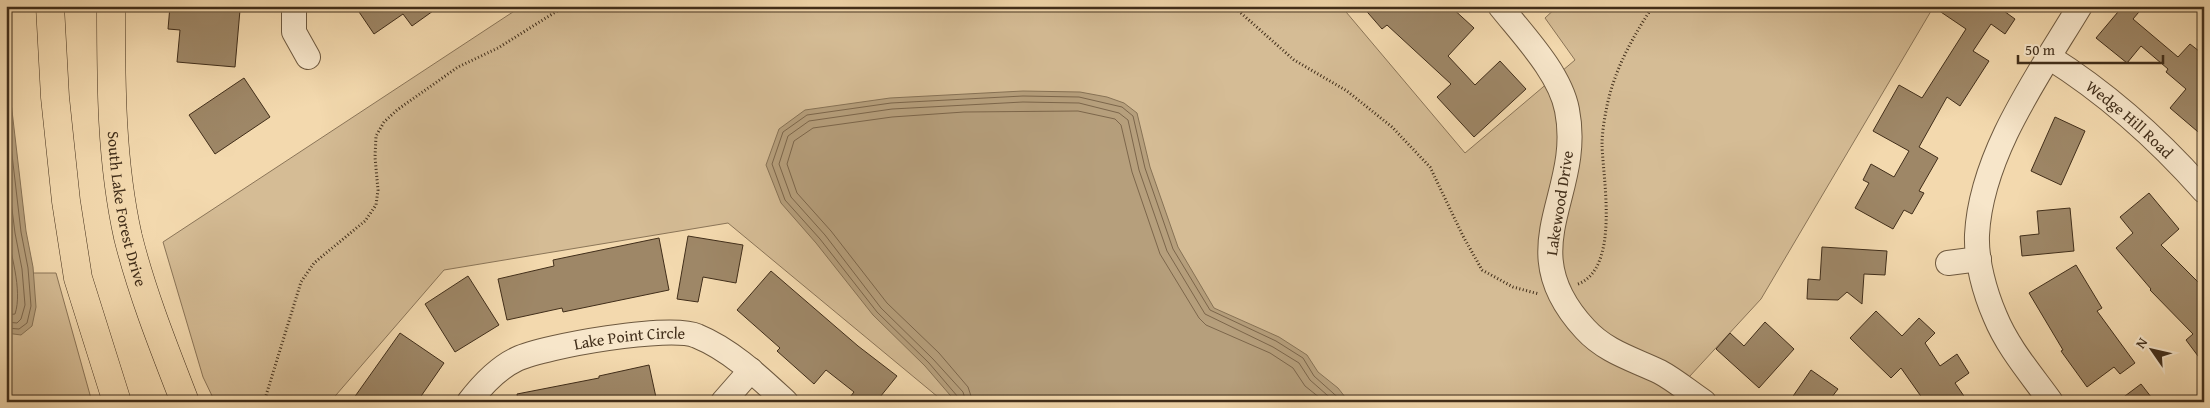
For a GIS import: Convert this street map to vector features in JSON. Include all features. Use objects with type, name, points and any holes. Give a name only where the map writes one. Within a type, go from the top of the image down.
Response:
[{"type":"main road","points":[[50,6],[55,97],[66,201],[78,278],[117,402]]},
{"type":"main road","name":"South Lake Forest Drive","points":[[111,6],[110,107],[122,202],[129,238],[157,332],[185,402]]},
{"type":"street","points":[[294,6],[294,32],[308,57]]},
{"type":"street","name":"Lakewood Drive","points":[[1500,6],[1531,44],[1550,73],[1567,109],[1568,150],[1553,227],[1550,264],[1558,294],[1578,322],[1597,341],[1616,354],[1659,372],[1704,402]]},
{"type":"street","points":[[2051,402],[2011,347],[1995,316],[1978,259],[1977,236],[1986,180],[2004,138],[2080,6]]},
{"type":"street","name":"Wedge Hill Road","points":[[2049,57],[2090,83],[2130,115],[2179,163],[2204,191]]},
{"type":"street","points":[[1948,263],[1978,259]]},
{"type":"street","name":"Lake Point Circle","points":[[469,402],[494,374],[519,358],[564,345],[666,332],[697,336],[720,348],[751,370],[786,402]]},
{"type":"street","points":[[723,402],[751,370]]},
{"type":"path","points":[[264,402],[301,282],[314,263],[365,220],[376,204],[378,190],[375,157],[376,136],[384,122],[397,110],[458,67],[498,48],[564,6]]},
{"type":"path","points":[[1234,6],[1294,60],[1347,91],[1392,126],[1430,167],[1463,236],[1482,270],[1512,287],[1544,295]]},
{"type":"path","points":[[1572,286],[1581,283],[1596,267],[1606,241],[1602,143],[1606,110],[1624,55],[1653,6]]},
{"type":"shaded area","points":[[522,6],[1341,6],[1465,153],[1575,60],[1545,18],[1558,6],[1934,6],[1761,299],[1666,402],[944,402],[728,223],[444,270],[330,402],[215,402],[203,377],[163,242]]},
{"type":"shaded area","points":[[6,273],[56,273],[92,402],[6,402]]},
{"type":"water","points":[[6,6],[11,6],[7,53],[9,85],[26,231],[33,267],[36,307],[32,326],[21,335],[6,333]]},
{"type":"water","points":[[1023,91],[1080,92],[1107,97],[1124,103],[1137,113],[1150,167],[1178,247],[1214,308],[1279,337],[1307,355],[1318,372],[1338,388],[1349,402],[956,402],[925,366],[873,315],[816,243],[781,203],[766,165],[779,129],[805,110],[890,98]]},
{"type":"building","points":[[170,6],[240,10],[235,67],[177,62],[180,30],[168,29]]},
{"type":"building","points":[[355,6],[440,6],[412,26],[403,14],[374,34]]},
{"type":"building","points":[[1362,6],[1450,6],[1474,28],[1448,56],[1475,85],[1500,61],[1526,89],[1474,137],[1437,97],[1451,84],[1387,25],[1382,29]]},
{"type":"building","points":[[1932,6],[1997,6],[2015,19],[2005,34],[1991,24],[1973,51],[1989,61],[1960,106],[1947,97],[1919,147],[1938,158],[1919,191],[1924,193],[1912,214],[1904,210],[1893,229],[1855,208],[1869,183],[1863,180],[1871,164],[1894,177],[1909,151],[1873,131],[1899,85],[1922,98],[1966,29]]},
{"type":"building","points":[[2123,6],[2144,6],[2133,19],[2178,57],[2190,44],[2204,55],[2204,137],[2170,108],[2186,89],[2166,72],[2168,69],[2141,46],[2127,63],[2096,38]]},
{"type":"building","points":[[244,78],[270,117],[215,154],[189,115]]},
{"type":"building","points":[[2055,117],[2085,131],[2061,185],[2031,171]]},
{"type":"building","points":[[2149,193],[2179,229],[2161,245],[2204,288],[2204,364],[2186,340],[2193,334],[2150,290],[2116,248],[2133,233],[2120,217]]},
{"type":"building","points":[[2070,208],[2074,251],[2022,256],[2020,236],[2039,234],[2037,211]]},
{"type":"building","points":[[688,236],[743,245],[736,283],[703,277],[698,302],[677,299]]},
{"type":"building","points":[[659,238],[669,290],[563,312],[562,308],[507,320],[498,279],[554,266],[553,260]]},
{"type":"building","points":[[1822,247],[1887,251],[1885,275],[1864,274],[1862,304],[1847,292],[1838,300],[1807,299],[1808,279],[1820,280]]},
{"type":"building","points":[[2076,265],[2102,308],[2097,311],[2135,363],[2120,374],[2114,367],[2087,387],[2061,351],[2063,350],[2029,293]]},
{"type":"building","points":[[771,271],[858,346],[897,376],[876,402],[846,402],[854,392],[826,370],[814,384],[777,351],[780,348],[737,310]]},
{"type":"building","points":[[468,276],[499,325],[455,352],[425,304]]},
{"type":"building","points":[[1876,311],[1902,336],[1919,318],[1935,333],[1925,343],[1940,366],[1957,354],[1969,373],[1955,383],[1968,402],[1925,402],[1901,368],[1891,378],[1850,338]]},
{"type":"building","points":[[1765,322],[1794,349],[1759,388],[1716,349],[1730,333],[1744,346]]},
{"type":"building","points":[[400,333],[444,363],[417,402],[351,402]]},
{"type":"building","points":[[649,365],[657,402],[518,402],[517,394],[599,378],[599,376]]},
{"type":"building","points":[[1811,370],[1838,389],[1828,402],[1789,402]]},
{"type":"building","points":[[2141,384],[2155,402],[2117,402]]}]
